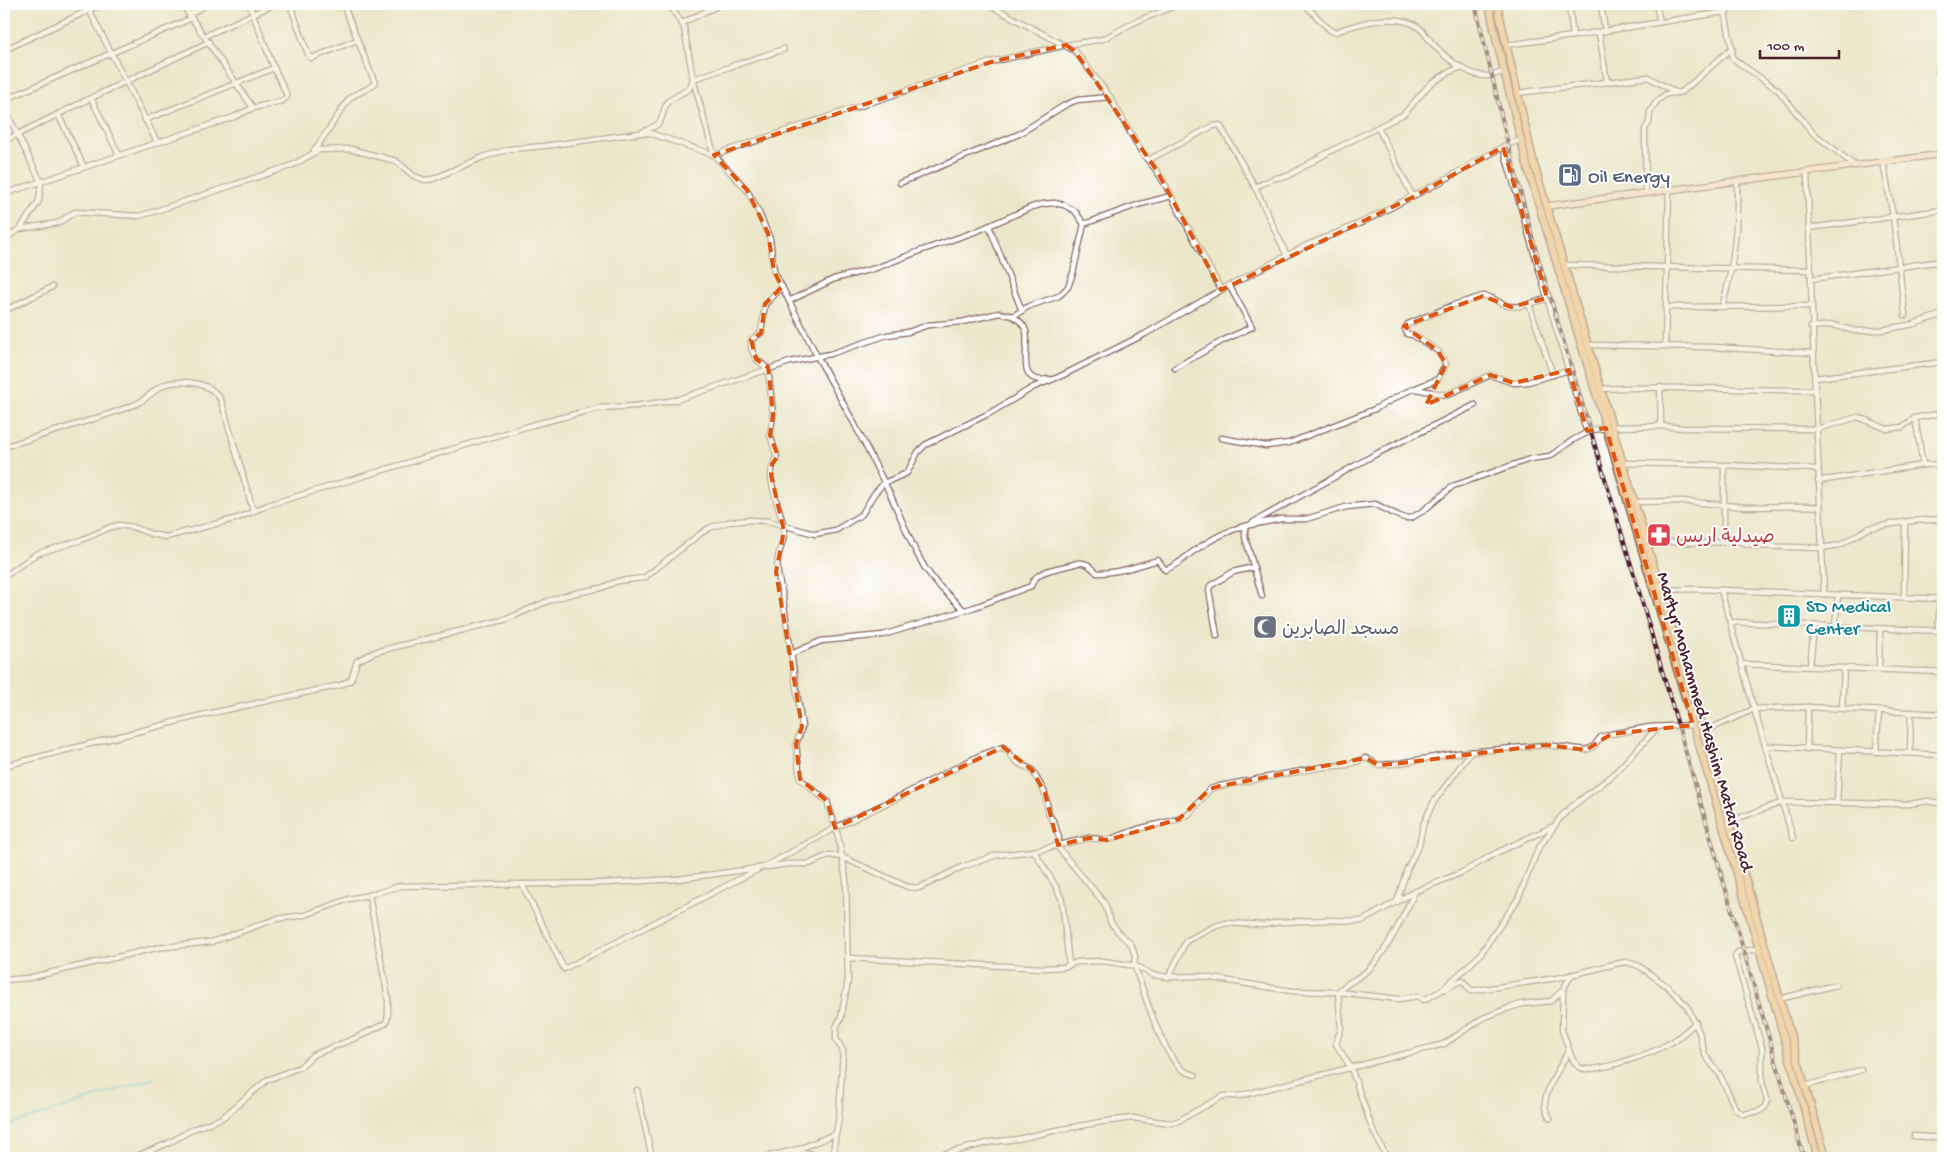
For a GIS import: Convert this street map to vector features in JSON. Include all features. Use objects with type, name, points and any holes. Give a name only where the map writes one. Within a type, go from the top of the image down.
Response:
[{"type":"main road","name":"Martyr Mohammed Hashim Matar Road","points":[[1489,4],[1521,140],[1592,366],[1818,1158]]},
{"type":"main road","name":"Martyr Mohammed Hashim Matar Road","points":[[1497,4],[1529,147],[1589,345],[1592,366],[1601,389],[1610,428],[1623,463],[1646,541],[1696,725],[1703,732],[1826,1158]]},
{"type":"street","points":[[86,4],[157,142]]},
{"type":"street","points":[[4,50],[102,4]]},
{"type":"street","points":[[182,4],[252,108]]},
{"type":"street","points":[[4,100],[190,16],[207,4]]},
{"type":"street","points":[[4,194],[234,118],[252,108],[282,101],[287,97],[250,4]]},
{"type":"street","points":[[205,36],[275,4]]},
{"type":"street","points":[[290,4],[309,57],[312,58],[357,40]]},
{"type":"street","points":[[313,154],[353,95],[372,86],[375,82],[343,4]]},
{"type":"street","points":[[669,4],[682,23],[686,34],[693,79],[714,155]]},
{"type":"street","points":[[682,23],[721,4]]},
{"type":"street","points":[[987,4],[1066,44],[1083,60],[1110,97],[1142,153],[1171,196],[1220,290]]},
{"type":"street","points":[[714,155],[991,62],[1066,44],[1103,39],[1135,22],[1180,4]]},
{"type":"street","points":[[1304,4],[1331,31],[1336,32],[1366,22],[1388,20],[1411,24],[1422,30],[1440,51],[1462,67],[1474,73],[1489,76],[1504,72]]},
{"type":"street","points":[[1569,4],[1573,36]]},
{"type":"street","points":[[1601,4],[1605,31]]},
{"type":"street","points":[[1656,4],[1660,22]]},
{"type":"street","points":[[1727,4],[1727,12],[1725,12],[1732,48],[1732,58],[1778,90],[1814,133],[1854,165]]},
{"type":"street","points":[[1506,45],[1725,12]]},
{"type":"street","points":[[1599,32],[1607,82]]},
{"type":"street","points":[[4,142],[209,42]]},
{"type":"street","points":[[1943,42],[1938,72],[1943,77]]},
{"type":"street","points":[[1646,193],[1645,130],[1649,124],[1650,112],[1657,101],[1666,94],[1682,92],[1732,48]]},
{"type":"street","points":[[640,133],[657,126],[661,121],[668,101],[689,89],[693,79],[784,49]]},
{"type":"street","points":[[1254,187],[1275,178],[1288,176],[1326,153],[1404,114],[1436,80],[1448,72],[1462,67]]},
{"type":"street","points":[[145,120],[274,68]]},
{"type":"street","points":[[1517,93],[1648,76],[1678,93]]},
{"type":"street","points":[[900,183],[1019,134],[1065,105],[1077,100],[1110,97]]},
{"type":"street","points":[[91,98],[119,155]]},
{"type":"street","points":[[4,107],[41,182],[39,201],[20,229]]},
{"type":"street","points":[[58,114],[84,168]]},
{"type":"street","points":[[1148,160],[1213,126],[1220,126],[1254,187],[1287,256]]},
{"type":"street","points":[[1378,128],[1402,172],[1412,197]]},
{"type":"street","points":[[4,239],[20,229],[58,223],[75,212],[139,216],[293,165],[319,150],[350,148],[396,161],[414,176],[425,180],[433,179],[483,157],[509,149],[640,133],[650,133],[714,155],[747,190],[768,233],[774,271],[884,483],[925,568],[937,584],[964,610]]},
{"type":"street","points":[[4,766],[198,716],[341,685],[351,680],[357,661],[376,652],[507,619],[548,601],[601,588],[618,581],[644,578],[709,528],[728,522],[768,521],[815,534],[836,530],[862,514],[874,494],[884,483],[907,473],[918,452],[925,445],[984,416],[1034,387],[1061,376],[1145,334],[1220,290],[1333,233],[1363,222],[1504,147],[1521,140]]},
{"type":"street","points":[[1504,147],[1588,432]]},
{"type":"street","points":[[1547,206],[1943,154]]},
{"type":"street","points":[[1883,162],[1893,216],[1905,315]]},
{"type":"street","points":[[1806,172],[1812,306],[1812,353],[1818,428],[1817,469],[1824,594]]},
{"type":"street","points":[[1722,307],[1729,284],[1731,268],[1737,181]]},
{"type":"street","points":[[1665,346],[1669,190]]},
{"type":"street","points":[[1084,224],[1137,205],[1171,196]]},
{"type":"street","points":[[789,301],[834,279],[876,268],[989,226],[1032,207],[1054,203],[1064,205],[1075,211],[1084,224],[1068,287],[1059,296],[1029,306],[1013,316]]},
{"type":"street","points":[[1809,228],[1943,210]]},
{"type":"street","points":[[989,226],[1022,311]]},
{"type":"street","points":[[1811,279],[1943,261]]},
{"type":"street","points":[[1564,265],[1810,270]]},
{"type":"street","points":[[1175,368],[1222,341],[1252,327],[1229,286]]},
{"type":"street","points":[[4,311],[52,287]]},
{"type":"street","points":[[782,287],[765,304],[761,333],[752,340],[752,348],[756,359],[768,369],[773,415],[770,435],[777,457],[772,464],[771,475],[783,525],[784,538],[776,572],[782,592],[802,727],[796,744],[800,779],[827,801],[846,879],[848,981],[841,1018],[836,1027],[836,1039],[844,1051],[840,1110],[835,1134],[835,1158]]},
{"type":"street","points":[[1221,438],[1266,446],[1289,443],[1374,409],[1406,392],[1438,379],[1446,364],[1438,352],[1412,335],[1407,334],[1408,324],[1454,305],[1483,296],[1488,296],[1511,307],[1547,298]]},
{"type":"street","points":[[1529,304],[1553,375]]},
{"type":"street","points":[[1666,307],[1812,306]]},
{"type":"street","points":[[4,577],[36,554],[81,540],[111,527],[119,525],[133,527],[151,534],[166,536],[238,518],[253,510],[532,425],[599,408],[635,406],[676,400],[790,362],[856,347],[928,325],[962,322],[999,313],[1013,316],[1022,323],[1026,333],[1025,359],[1027,370],[1031,375],[1039,380],[1061,376]]},
{"type":"street","points":[[1811,327],[1833,325],[1855,331],[1881,330],[1914,324],[1943,314]]},
{"type":"street","points":[[1589,345],[1711,347],[1812,353]]},
{"type":"street","points":[[1815,378],[1943,362]]},
{"type":"street","points":[[1415,389],[1447,395],[1490,375],[1514,383],[1528,382],[1569,370]]},
{"type":"street","points":[[4,447],[137,404],[159,387],[170,383],[205,386],[218,394],[221,400],[253,510]]},
{"type":"street","points":[[1601,389],[1660,387],[1815,390]]},
{"type":"street","points":[[1660,387],[1661,426]]},
{"type":"street","points":[[1247,525],[1374,455],[1475,405]]},
{"type":"street","points":[[791,654],[821,641],[883,635],[964,610],[1031,586],[1033,578],[1039,574],[1077,563],[1084,562],[1097,573],[1105,573],[1120,571],[1158,560],[1164,570],[1176,566],[1191,553],[1227,530],[1247,525],[1281,518],[1306,519],[1339,509],[1376,504],[1399,516],[1411,518],[1423,511],[1453,486],[1530,459],[1550,456],[1588,432],[1610,428],[1661,426],[1684,428],[1818,428],[1858,417],[1888,428],[1902,427],[1915,418],[1943,413]]},
{"type":"street","points":[[1915,418],[1923,465]]},
{"type":"street","points":[[1623,463],[1724,464],[1817,469]]},
{"type":"street","points":[[1724,464],[1724,542]]},
{"type":"street","points":[[1818,481],[1923,465],[1943,464]]},
{"type":"street","points":[[1634,502],[1682,502],[1723,506],[1819,507]]},
{"type":"street","points":[[1646,541],[1737,541],[1756,546],[1822,548],[1840,545],[1869,528],[1905,522],[1943,519]]},
{"type":"street","points":[[1904,597],[1905,522]]},
{"type":"street","points":[[1247,525],[1245,537],[1262,596]]},
{"type":"street","points":[[1217,636],[1209,590],[1210,586],[1232,572],[1254,568]]},
{"type":"street","points":[[1660,590],[1721,590],[1942,599],[1941,631],[1835,628],[1730,622]]},
{"type":"street","points":[[1721,590],[1793,838]]},
{"type":"street","points":[[1835,628],[1838,595]]},
{"type":"street","points":[[1810,666],[1814,627]]},
{"type":"street","points":[[1879,669],[1880,629]]},
{"type":"street","points":[[1741,664],[1943,672]]},
{"type":"street","points":[[1842,709],[1844,668]]},
{"type":"street","points":[[1807,748],[1808,707]]},
{"type":"street","points":[[1703,732],[1754,709],[1808,707],[1943,714]]},
{"type":"street","points":[[1876,752],[1879,711]]},
{"type":"street","points":[[1910,753],[1911,712]]},
{"type":"street","points":[[4,980],[28,978],[156,948],[211,942],[276,919],[305,915],[348,899],[400,886],[605,883],[678,879],[796,863],[809,864],[832,854],[915,889],[926,886],[983,858],[1034,851],[1089,838],[1108,840],[1138,829],[1179,820],[1189,814],[1210,789],[1220,786],[1324,767],[1347,765],[1366,758],[1378,765],[1470,752],[1553,745],[1586,750],[1593,748],[1602,737],[1632,730],[1696,725]]},
{"type":"street","points":[[1442,990],[1479,956],[1512,908],[1524,889],[1538,849],[1554,826],[1570,808],[1613,775],[1658,727]]},
{"type":"street","points":[[1766,746],[1943,755]]},
{"type":"street","points":[[522,884],[564,968],[764,867],[835,828],[981,755],[1003,747],[1018,763],[1032,770],[1046,793],[1048,814],[1054,822],[1059,838],[1057,845]]},
{"type":"street","points":[[1837,802],[1840,750]]},
{"type":"street","points":[[1397,902],[1407,869],[1419,845],[1423,825],[1433,803],[1470,752]]},
{"type":"street","points":[[1728,822],[1783,802],[1909,804],[1928,801],[1943,804]]},
{"type":"street","points":[[1169,977],[1186,941],[1202,931],[1226,923],[1263,926],[1293,921],[1362,921],[1416,891],[1463,872],[1496,853],[1554,826]]},
{"type":"street","points":[[1057,845],[1105,904],[1110,922],[1120,935],[1131,944],[1135,956],[1134,965],[1161,1039],[1171,1057],[1182,1070],[1195,1075]]},
{"type":"street","points":[[1034,851],[1062,900],[1069,965]]},
{"type":"street","points":[[1388,1158],[1372,1128],[1351,1068],[1336,1044],[1341,1028],[1338,992],[1368,970],[1378,958],[1401,922],[1416,891]]},
{"type":"street","points":[[132,1158],[169,1143],[193,1129],[222,1118],[268,1080],[300,1067],[313,1055],[358,1037],[386,1023],[388,998],[369,895]]},
{"type":"street","points":[[848,958],[1043,968],[1059,968],[1077,962],[1102,961],[1134,965],[1153,975],[1169,977],[1199,976],[1292,991],[1338,992],[1399,999],[1418,996],[1424,1000],[1462,980],[1471,991],[1571,975],[1619,962],[1633,963],[1659,979],[1688,1006],[1696,1022],[1705,1055],[1720,1075],[1736,1110],[1743,1114],[1763,1109],[1767,1100],[1762,1082],[1764,1056],[1735,956],[1738,952],[1759,949]]},
{"type":"street","points":[[928,1158],[991,1142],[1018,1139],[1100,1122],[1133,1118],[1170,1123],[1187,1117],[1223,1096],[1239,1096],[1444,1044],[1483,1018],[1514,1006],[1551,1001],[1563,990],[1571,975]]},
{"type":"street","points":[[1779,999],[1836,984]]},
{"type":"street","points":[[1563,990],[1562,1030],[1569,1050],[1578,1067],[1584,1069],[1596,1069],[1661,1048],[1677,1039],[1696,1022]]},
{"type":"street","points":[[1550,1118],[1545,1101],[1554,1078],[1569,1050]]},
{"type":"street","points":[[1805,1086],[1861,1070]]},
{"type":"street","points":[[637,1090],[652,1158]]},
{"type":"street","points":[[761,1158],[819,1142],[835,1134]]},
{"type":"street","points":[[1914,1136],[1943,1138]]},
{"type":"street","points":[[790,1151],[821,1158]]},
{"type":"street","points":[[1645,1158],[1649,1156],[1656,1158]]},
{"type":"highlighted area","points":[[1066,45],[1075,51],[1157,171],[1221,290],[1413,197],[1503,147],[1547,298],[1511,307],[1483,296],[1404,326],[1438,351],[1446,364],[1426,405],[1490,375],[1514,383],[1569,370],[1587,431],[1606,428],[1693,725],[1611,734],[1586,750],[1546,745],[1378,765],[1366,758],[1220,786],[1210,789],[1179,819],[1108,840],[1089,838],[1058,845],[1045,793],[1032,770],[1003,747],[835,828],[827,801],[800,779],[796,744],[802,727],[776,572],[784,531],[771,475],[772,464],[778,456],[770,435],[773,415],[769,375],[768,367],[756,359],[751,340],[761,333],[765,304],[782,287],[774,271],[768,233],[747,190],[714,155],[991,62]]},
{"type":"waterway","points":[[4,1127],[154,1078]]},
{"type":"railway","points":[[1475,4],[1508,144],[1535,247],[1636,581],[1804,1158]]},
{"type":"place","name":"Oil Energy","points":[[1570,175]]},
{"type":"place","name":"صيدلية اريس","points":[[1659,535]]},
{"type":"place","name":"SD Medical Center","points":[[1789,616]]},
{"type":"place","name":"مسجد الصابرين","points":[[1265,627]]}]
